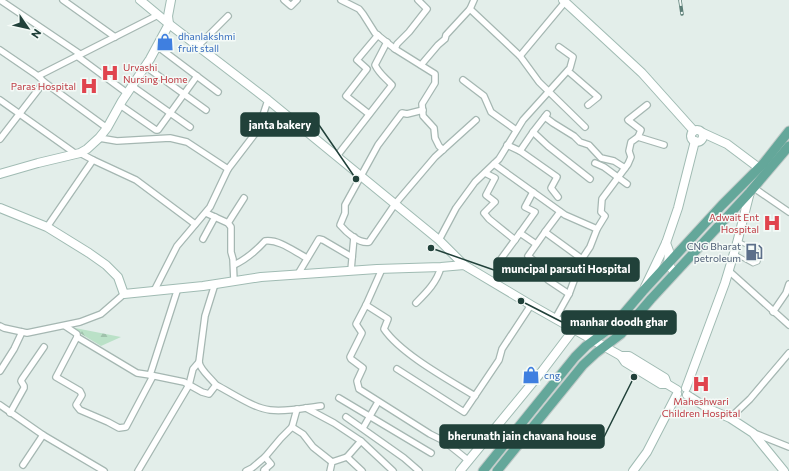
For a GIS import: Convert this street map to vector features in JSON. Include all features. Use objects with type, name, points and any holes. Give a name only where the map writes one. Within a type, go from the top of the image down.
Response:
[{"type":"main road","points":[[483,471],[575,357],[593,340],[613,326],[722,205],[759,168],[789,131]]},
{"type":"main road","points":[[498,471],[583,365],[604,346],[621,334],[752,190],[789,146]]},
{"type":"street","points":[[0,0],[79,55],[190,127]]},
{"type":"street","points":[[63,0],[115,37]]},
{"type":"street","points":[[140,0],[337,156],[439,240],[464,265],[621,356],[629,356],[665,378],[668,384],[709,409],[730,418],[753,432],[789,447]]},
{"type":"street","points":[[0,174],[78,153],[87,149],[99,138],[107,128],[169,24],[168,16],[171,0]]},
{"type":"street","points":[[284,0],[291,6],[297,0]]},
{"type":"street","points":[[341,0],[359,9],[378,35],[395,49],[435,74],[435,83],[422,104],[423,116],[434,128],[435,138],[443,150]]},
{"type":"street","points":[[395,49],[397,44],[427,9],[418,0]]},
{"type":"street","points":[[421,65],[470,9],[474,0]]},
{"type":"street","points":[[520,56],[564,1],[642,73],[694,131]]},
{"type":"street","points":[[470,9],[520,56],[539,82],[585,128]]},
{"type":"street","points":[[38,76],[158,15]]},
{"type":"street","points":[[198,46],[228,16]]},
{"type":"street","points":[[369,114],[346,96],[367,69],[357,60],[378,35]]},
{"type":"street","points":[[337,156],[392,85],[379,74],[375,65],[377,58],[387,42]]},
{"type":"street","points":[[156,46],[218,92]]},
{"type":"street","points":[[439,240],[456,208],[475,182],[499,159],[523,120],[570,68],[573,57],[559,47]]},
{"type":"street","points":[[0,50],[38,76],[107,128]]},
{"type":"street","points":[[145,66],[206,110]]},
{"type":"street","points":[[568,71],[598,97],[588,105]]},
{"type":"street","points":[[120,105],[156,130],[159,129],[197,76]]},
{"type":"street","points":[[463,80],[484,96],[491,112],[516,130]]},
{"type":"street","points":[[0,139],[44,82]]},
{"type":"street","points":[[0,100],[78,153],[136,180],[195,224]]},
{"type":"street","points":[[154,291],[177,246],[206,213],[216,197],[228,169],[254,135],[268,100]]},
{"type":"street","points":[[555,319],[569,294],[582,259],[605,216],[601,212],[602,199],[625,168],[631,157],[628,150],[631,142],[638,137],[641,130],[628,120],[647,105]]},
{"type":"street","points":[[423,110],[407,114],[402,113],[378,145],[345,205],[345,213],[340,224],[341,227],[365,243],[368,242],[395,204],[443,150],[476,120]]},
{"type":"street","points":[[520,151],[546,115],[553,124],[574,136],[580,142],[589,145],[601,158],[614,161],[625,168]]},
{"type":"street","points":[[694,131],[700,130],[703,133],[727,144],[759,168]]},
{"type":"street","points":[[694,131],[691,138],[695,141]]},
{"type":"street","points":[[533,132],[548,146],[590,179]]},
{"type":"street","points":[[695,141],[702,139],[703,133]]},
{"type":"street","points":[[638,137],[664,146]]},
{"type":"street","points":[[99,138],[117,141],[170,138],[187,142],[228,169]]},
{"type":"street","points":[[643,291],[666,242],[678,208],[695,141]]},
{"type":"street","points":[[507,146],[520,151],[557,177],[551,188],[558,196]]},
{"type":"street","points":[[47,227],[93,160]]},
{"type":"street","points":[[595,163],[604,167],[627,184]]},
{"type":"street","points":[[494,164],[564,216],[597,229]]},
{"type":"street","points":[[485,173],[495,178],[486,195],[494,202],[484,213],[489,219],[515,240]]},
{"type":"street","points":[[639,471],[650,455],[681,392],[729,271],[752,190],[789,212]]},
{"type":"street","points":[[498,263],[535,212],[525,207],[533,192]]},
{"type":"street","points":[[228,223],[244,198]]},
{"type":"street","points":[[633,471],[646,452],[681,392],[722,282],[742,201]]},
{"type":"street","points":[[0,208],[47,227],[65,237],[106,265],[118,277],[124,294]]},
{"type":"street","points":[[560,212],[528,256],[538,264],[548,276],[548,280],[569,294]]},
{"type":"street","points":[[206,213],[228,223],[231,227],[231,252],[234,265],[234,281]]},
{"type":"street","points":[[203,239],[215,217]]},
{"type":"street","points":[[545,232],[582,259]]},
{"type":"street","points":[[520,233],[536,244]]},
{"type":"street","points":[[352,270],[354,237]]},
{"type":"street","points":[[298,274],[316,242],[321,239],[352,257]]},
{"type":"street","points":[[234,265],[246,260],[265,241],[276,242],[307,258]]},
{"type":"street","points":[[666,242],[669,251],[668,264],[675,273]]},
{"type":"street","points":[[0,326],[27,333],[65,326],[101,314],[124,294],[215,284],[261,277],[352,270],[464,265]]},
{"type":"street","points":[[416,303],[434,284],[441,267]]},
{"type":"street","points":[[382,269],[366,306],[356,324],[361,331],[361,335],[350,357],[363,368],[357,381],[359,389],[430,434],[444,441],[469,461]]},
{"type":"street","points":[[729,271],[789,325]]},
{"type":"street","points":[[215,284],[205,316],[199,362],[200,368],[216,385],[253,404],[269,410],[285,410],[320,406]]},
{"type":"street","points":[[773,312],[786,293],[789,284]]},
{"type":"street","points":[[77,337],[56,377],[80,391],[82,395],[76,405],[80,410],[119,428],[126,427],[152,375],[178,288]]},
{"type":"street","points":[[397,369],[463,412],[466,411],[500,360],[502,349],[531,305]]},
{"type":"street","points":[[366,306],[388,319],[384,329],[403,348],[444,377],[475,396]]},
{"type":"street","points":[[65,326],[77,334],[77,337],[137,373],[184,382],[209,394],[216,385]]},
{"type":"street","points":[[460,471],[544,370],[574,329]]},
{"type":"street","points":[[0,371],[14,349],[22,332]]},
{"type":"street","points":[[10,413],[24,388],[21,381],[22,379],[44,347]]},
{"type":"street","points":[[730,418],[750,399],[789,353]]},
{"type":"street","points":[[138,471],[189,385],[193,369],[199,362]]},
{"type":"street","points":[[339,398],[431,453]]},
{"type":"street","points":[[363,428],[378,402]]},
{"type":"street","points":[[0,405],[43,436],[104,471]]},
{"type":"street","points":[[306,408],[334,423],[361,441],[393,471]]},
{"type":"street","points":[[246,471],[265,457],[292,427],[297,409]]},
{"type":"street","points":[[346,417],[404,458],[419,471]]},
{"type":"street","points":[[292,427],[302,434],[313,447],[332,462]]},
{"type":"street","points":[[753,432],[784,471]]},
{"type":"street","points":[[23,465],[43,436]]},
{"type":"street","points":[[332,462],[347,457],[361,441]]},
{"type":"street","points":[[265,457],[271,464],[264,470],[266,471]]},
{"type":"street","points":[[347,457],[362,471]]},
{"type":"street","points":[[330,471],[332,462]]},
{"type":"lane","points":[[734,254],[754,264],[758,262],[760,255],[758,251],[738,241]]},
{"type":"green space","points":[[70,327],[121,337],[101,346]]},
{"type":"railway","points":[[680,0],[682,14]]},
{"type":"place","name":"dhanlakshmi fruit stall","points":[[165,42]]},
{"type":"place","name":"Urvashi Nursing Home","points":[[110,73]]},
{"type":"place","name":"Paras Hospital","points":[[89,86]]},
{"type":"place","name":"janta bakery","points":[[356,179]]},
{"type":"place","name":"Adwait Ent Hospital","points":[[772,223]]},
{"type":"place","name":"muncipal parsuti Hospital","points":[[431,248]]},
{"type":"place","name":"CNG Bharat petroleum","points":[[754,252]]},
{"type":"place","name":"manhar doodh ghar","points":[[521,301]]},
{"type":"place","name":"cng","points":[[531,375]]},
{"type":"place","name":"bherunath jain chavana house","points":[[634,377]]},
{"type":"place","name":"Maheshwari Children Hospital","points":[[701,384]]}]
